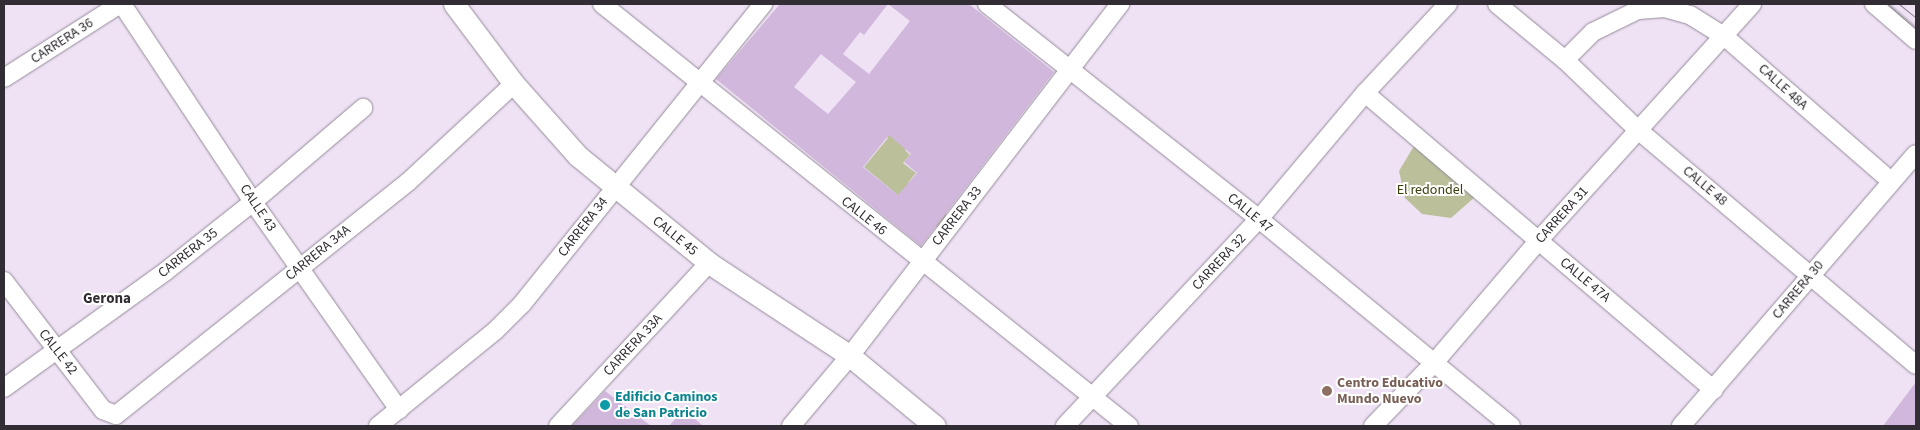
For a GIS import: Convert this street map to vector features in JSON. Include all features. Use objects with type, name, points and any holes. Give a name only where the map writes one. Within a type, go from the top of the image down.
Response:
[{"type":"main road","name":"CALLE 45","points":[[454,4],[514,84],[578,156],[709,263],[850,356],[935,426]]},
{"type":"street","name":"CARRERA 36","points":[[4,78],[121,4]]},
{"type":"street","name":"CALLE 43","points":[[121,4],[253,202],[399,410]]},
{"type":"street","name":"CALLE 46","points":[[602,4],[1129,426]]},
{"type":"street","name":"CARRERA 34","points":[[378,426],[522,304],[614,187],[763,4]]},
{"type":"street","name":"CALLE 47","points":[[987,4],[1259,219],[1511,426]]},
{"type":"street","name":"CARRERA 33","points":[[791,426],[850,356],[1120,4]]},
{"type":"street","name":"CARRERA 32","points":[[1065,426],[1259,219],[1365,93],[1448,4]]},
{"type":"street","name":"CALLE 48","points":[[1497,4],[1565,60],[1638,130],[1916,365]]},
{"type":"street","name":"CARRERA 31","points":[[1374,426],[1434,363],[1539,240],[1752,4]]},
{"type":"street","points":[[1874,4],[1916,40]]},
{"type":"street","name":"CALLE 48A","points":[[1565,60],[1593,32],[1616,19],[1638,10],[1665,8],[1690,16],[1724,36],[1891,181]]},
{"type":"street","name":"CARRERA 34A","points":[[116,415],[408,182],[514,84]]},
{"type":"street","name":"CALLE 47A","points":[[1365,93],[1714,390]]},
{"type":"street","name":"CARRERA 35","points":[[4,388],[253,202],[363,108]]},
{"type":"street","name":"CARRERA 30","points":[[1681,426],[1916,154]]},
{"type":"street","name":"CARRERA 33A","points":[[558,426],[709,263]]},
{"type":"street","name":"CALLE 42","points":[[4,281],[103,410],[116,415]]},
{"type":"green space","points":[[879,130],[917,135],[905,150],[910,155],[903,163],[916,173],[908,183],[948,216],[938,228],[864,167],[888,138]]},
{"type":"green space","name":"El redondel","points":[[1414,146],[1475,197],[1451,218],[1422,214],[1405,198],[1399,171]]},
{"type":"building","points":[[780,4],[888,4],[969,4],[1054,72],[921,246],[716,79]],"holes":[[[888,4],[910,21],[869,74],[843,54],[860,32],[864,35]],[[821,54],[856,82],[828,114],[794,87]],[[889,135],[911,154],[904,162],[917,173],[898,195],[863,167]]]},
{"type":"building","points":[[1916,382],[1916,426],[1883,426]]},
{"type":"building","name":"Edificio Caminos de San Patricio","points":[[605,391],[651,426],[572,426]]},
{"type":"building","points":[[684,409],[703,426],[669,426]]},
{"type":"tram line","points":[[1887,4],[1916,29]]},
{"type":"tram line","points":[[1899,4],[1916,18]]},
{"type":"place","name":"Centro Educativo Mundo Nuevo","points":[[1327,391]]},
{"type":"place","name":"Edificio Caminos de San Patricio","points":[[605,405]]},
{"type":"district","name":"Gerona","points":[[107,299]]}]
